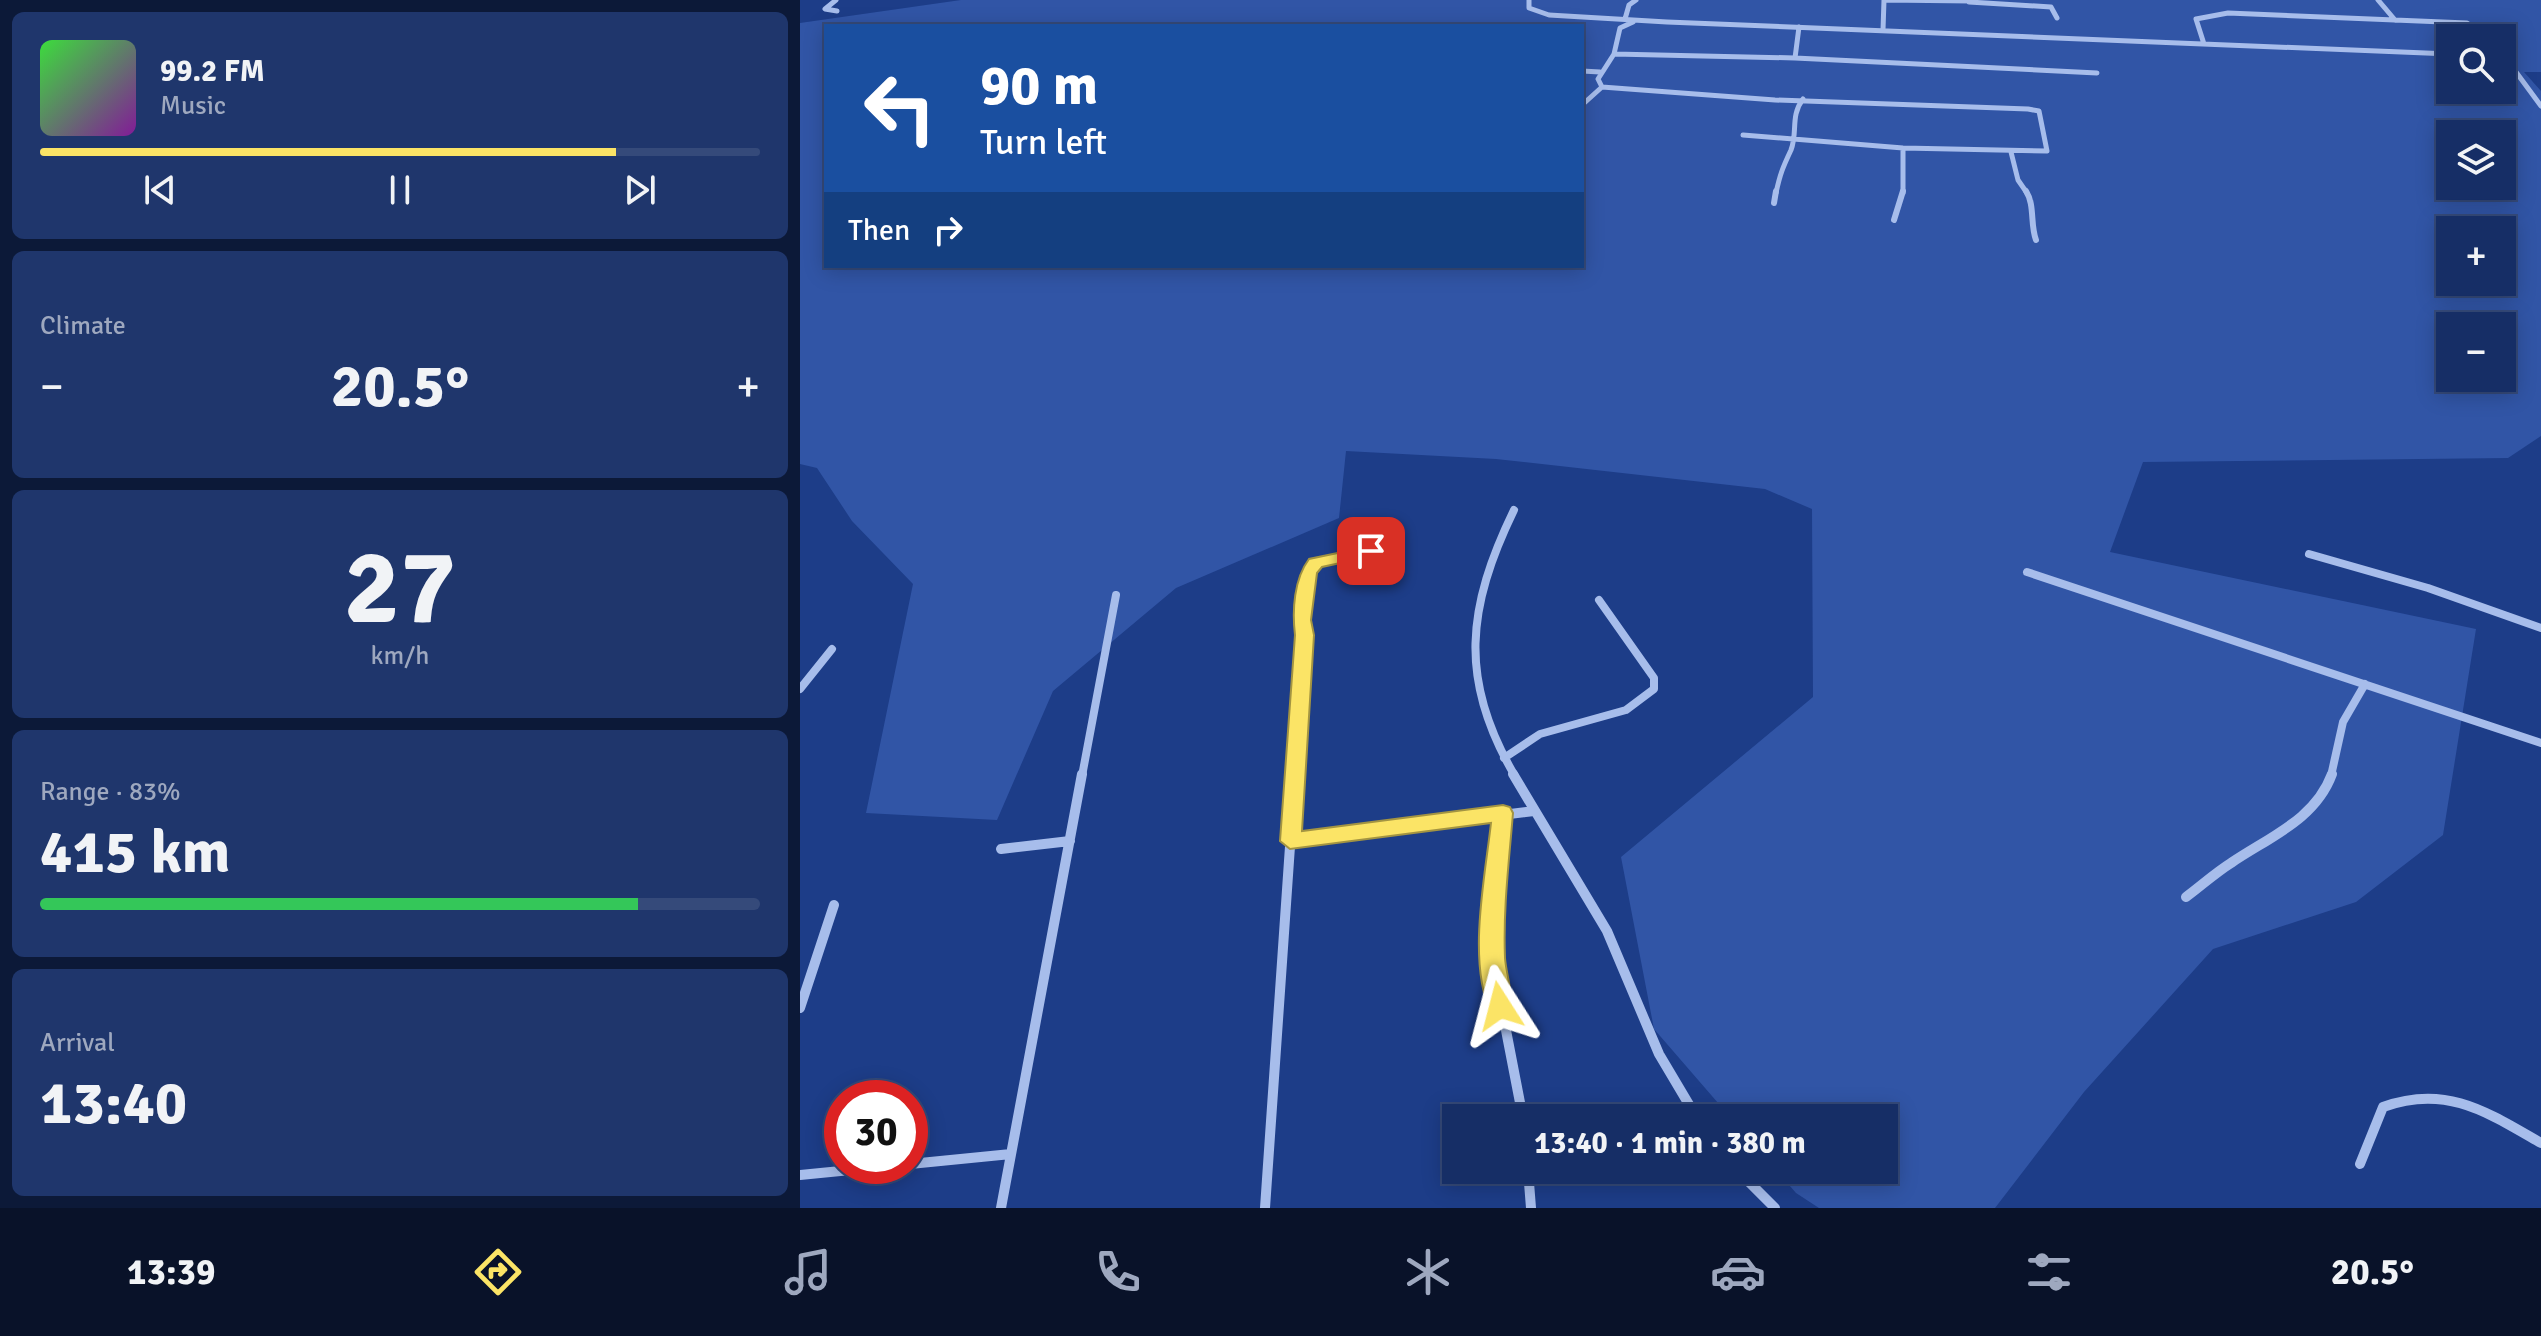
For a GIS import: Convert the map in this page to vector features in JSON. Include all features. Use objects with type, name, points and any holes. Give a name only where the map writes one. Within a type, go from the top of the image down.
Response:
[{"type":"street","points":[[836,0],[825,9],[837,11]]},
{"type":"street","points":[[1529,0],[1529,8],[1549,15],[1638,21],[2436,53]]},
{"type":"street","points":[[1625,19],[1629,5],[1636,0]]},
{"type":"street","points":[[1883,30],[1884,0],[1971,1],[2051,7],[2057,18]]},
{"type":"street","points":[[2378,0],[2395,20]]},
{"type":"street","points":[[2204,44],[2195,24],[2200,15],[2266,14],[2468,24]]},
{"type":"street","points":[[1602,87],[1598,79],[1600,72],[1614,54],[1620,28],[1638,21]]},
{"type":"street","points":[[1795,58],[1799,27]]},
{"type":"street","points":[[1614,54],[1795,58],[2097,73]]},
{"type":"street","points":[[1584,71],[1600,72]]},
{"type":"street","points":[[2516,74],[2541,106]]},
{"type":"street","points":[[1584,103],[1602,87],[2039,111],[2047,151],[1903,148],[1743,135]]},
{"type":"street","points":[[1774,203],[1778,175],[1792,140],[1790,132],[1794,113],[1803,99]]},
{"type":"street","points":[[1894,220],[1900,211],[1903,189],[1903,148]]},
{"type":"street","points":[[2011,152],[2018,180],[2031,199],[2030,225],[2036,240]]},
{"type":"street","points":[[1514,510],[1492,556],[1474,652],[1477,691],[1504,758],[1607,931],[1659,1054],[1689,1104]]},
{"type":"street","points":[[1265,1208],[1304,635],[1302,620],[1309,573],[1316,563],[1371,551]]},
{"type":"street","points":[[2309,554],[2428,588],[2541,628]]},
{"type":"street","points":[[2027,572],[2541,743]]},
{"type":"street","points":[[1001,1208],[1116,595]]},
{"type":"street","points":[[1504,758],[1540,734],[1626,710],[1654,689],[1654,678],[1599,600]]},
{"type":"street","points":[[800,689],[832,649]]},
{"type":"street","points":[[2186,897],[2230,863],[2297,822],[2325,792],[2338,757],[2343,722],[2365,684]]},
{"type":"street","points":[[1290,841],[1534,811]]},
{"type":"street","points":[[1503,813],[1492,914],[1494,979],[1520,1104]]},
{"type":"street","points":[[1001,849],[1070,841]]},
{"type":"street","points":[[800,1008],[834,905]]},
{"type":"street","points":[[2360,1164],[2383,1107],[2402,1097],[2433,1094],[2466,1101],[2541,1143]]},
{"type":"street","points":[[928,1162],[1011,1154]]},
{"type":"street","points":[[800,1175],[824,1173]]},
{"type":"street","points":[[1529,1184],[1531,1208]]},
{"type":"street","points":[[1751,1184],[1775,1208]]},
{"type":"shaded area","points":[[961,0],[2541,0],[2541,72],[2524,72],[2541,91],[2541,436],[2508,458],[2143,462],[2110,552],[2476,629],[2443,835],[2356,902],[2213,949],[2084,1092],[1995,1208],[1819,1208],[1788,1184],[1898,1184],[1898,1104],[1719,1104],[1654,1029],[1621,857],[1813,697],[1812,509],[1765,489],[1496,459],[1346,451],[1339,518],[1176,588],[1053,691],[997,820],[866,813],[913,584],[852,521],[817,468],[800,464],[800,23]]},
{"type":"route","points":[[1371,551],[1316,563],[1309,573],[1302,620],[1304,635],[1290,841],[1503,813],[1492,914],[1494,979],[1500,1006]]}]
